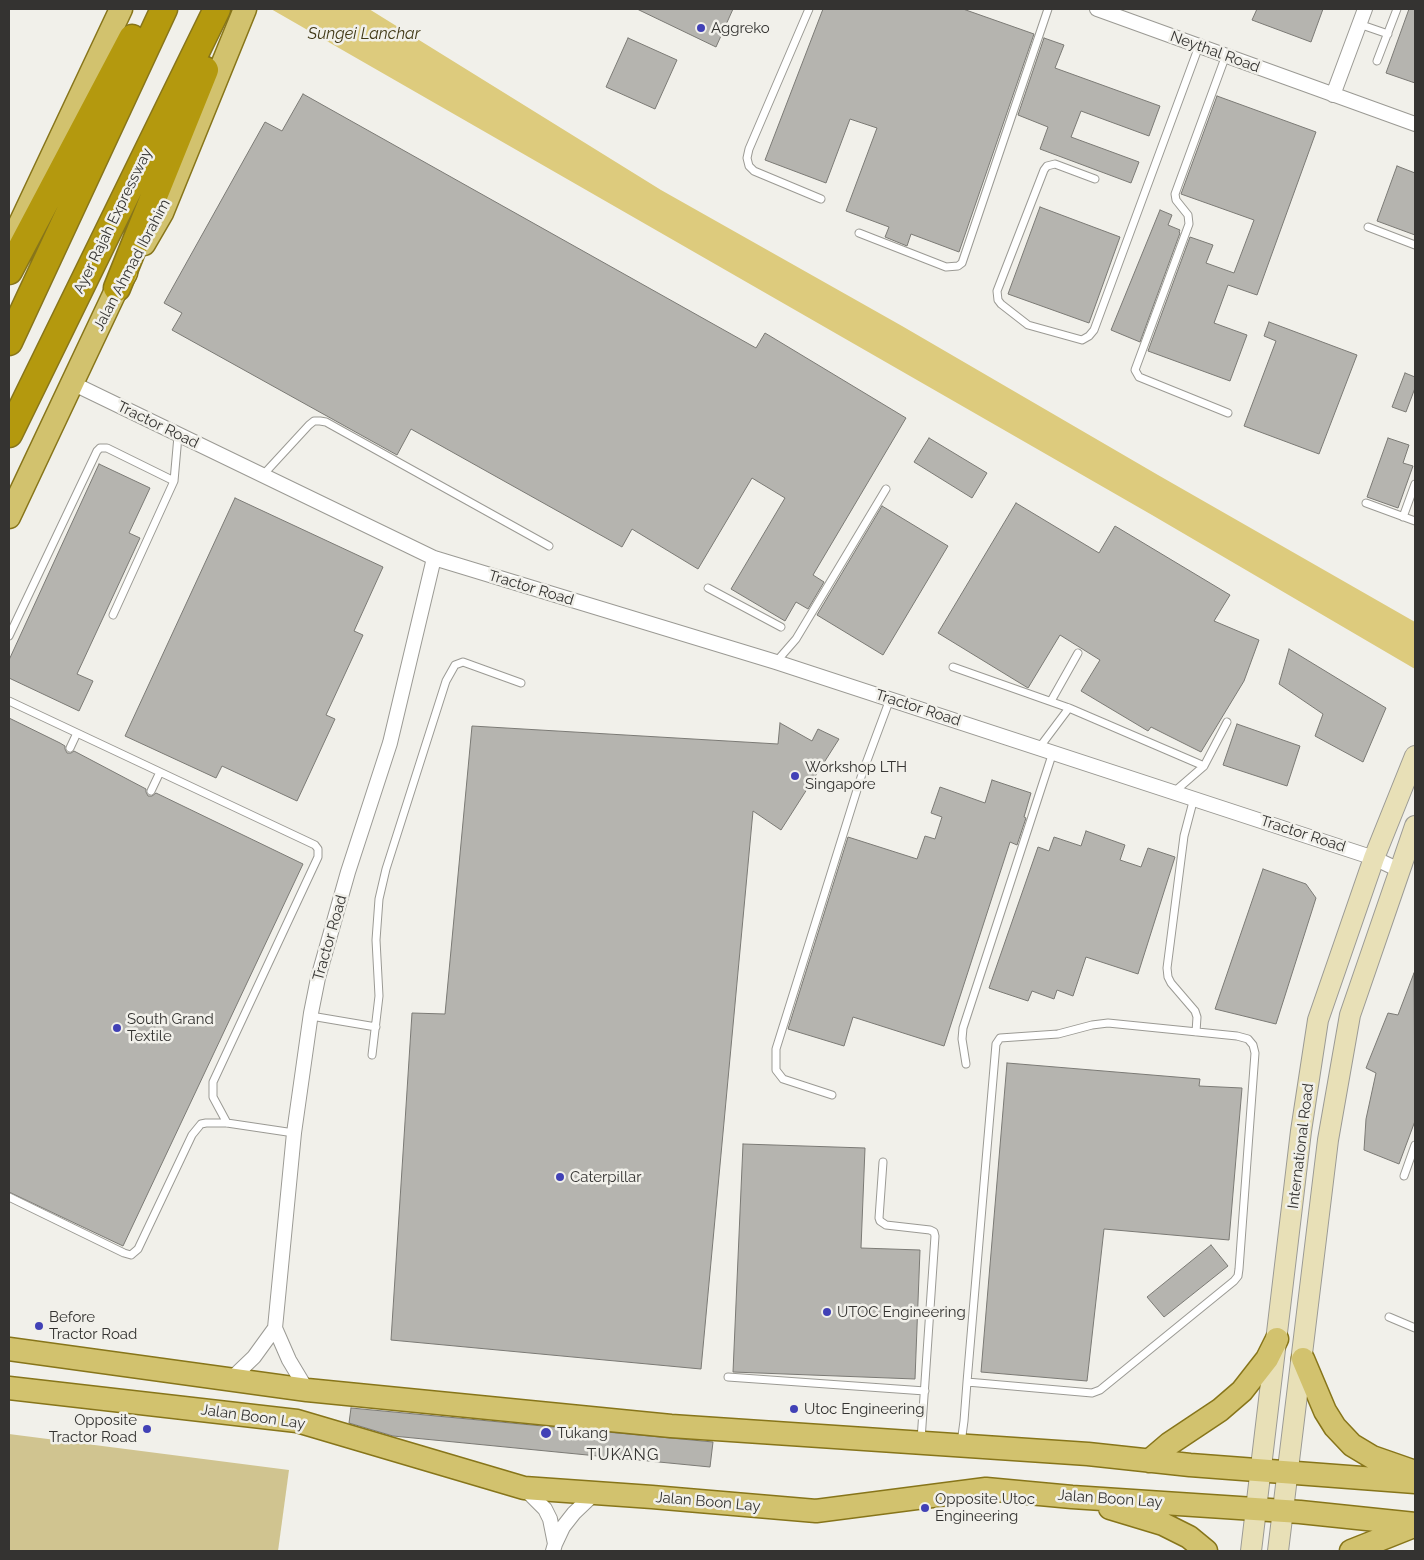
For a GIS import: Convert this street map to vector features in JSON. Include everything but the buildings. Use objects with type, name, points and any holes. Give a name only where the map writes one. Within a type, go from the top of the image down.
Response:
[{"type":"highway","points":[[9,272],[132,38],[157,9]]},
{"type":"highway","points":[[9,342],[164,9]]},
{"type":"highway","name":"Ayer Rajah Expressway","points":[[9,434],[217,9]]},
{"type":"highway","points":[[116,288],[224,22],[227,9]]},
{"type":"main road","points":[[9,249],[120,9]]},
{"type":"main road","name":"Jalan Ahmad Ibrahim","points":[[9,517],[116,288],[162,213],[245,9]]},
{"type":"main road","name":"International Road","points":[[1251,1551],[1301,1131],[1318,1020],[1374,858],[1415,756]]},
{"type":"main road","name":"International Road","points":[[1278,1551],[1303,1359],[1328,1140],[1350,1016],[1415,826]]},
{"type":"main road","points":[[1149,1461],[1169,1444],[1220,1410],[1242,1391],[1267,1359],[1277,1339]]},
{"type":"main road","points":[[9,1349],[307,1390],[671,1426],[961,1447],[1088,1454],[1288,1473],[1415,1482]]},
{"type":"main road","points":[[1303,1359],[1325,1411],[1335,1427],[1352,1445],[1372,1457],[1415,1472]]},
{"type":"main road","name":"Jalan Boon Lay","points":[[9,1388],[296,1421],[524,1488],[816,1511],[986,1489],[1072,1497],[1283,1511],[1415,1525]]},
{"type":"main road","points":[[1072,1497],[1163,1524],[1189,1537],[1206,1551]]},
{"type":"main road","points":[[1351,1551],[1415,1525]]},
{"type":"street","name":"Neythal Road","points":[[1097,9],[1415,124]]},
{"type":"street","points":[[1334,94],[1365,9]]},
{"type":"street","name":"Tractor Road","points":[[72,383],[178,436],[434,558],[776,662],[1374,858],[1399,870]]},
{"type":"street","name":"Tractor Road","points":[[307,1390],[289,1360],[275,1328],[294,1132],[311,1016],[318,978],[346,881],[390,743],[434,558]]},
{"type":"street","points":[[230,1380],[254,1357],[275,1328]]},
{"type":"street","points":[[524,1488],[545,1509],[550,1519],[554,1547]]},
{"type":"street","points":[[554,1547],[563,1527],[574,1512],[595,1493]]},
{"type":"lane","points":[[809,9],[749,149],[747,158],[749,166],[754,171],[821,199]]},
{"type":"lane","points":[[859,233],[946,267],[958,266],[962,263],[1048,9]]},
{"type":"lane","points":[[1377,62],[1397,9]]},
{"type":"lane","points":[[1360,24],[1388,34]]},
{"type":"lane","points":[[1096,179],[1055,164],[1047,166],[997,291],[998,300],[1001,304],[1028,325],[1082,340],[1094,330],[1199,46]]},
{"type":"lane","points":[[1226,55],[1175,194],[1176,200],[1188,215],[1189,224],[1135,370],[1139,377],[1228,413]]},
{"type":"lane","points":[[1368,227],[1415,245]]},
{"type":"lane","points":[[262,476],[314,421],[326,422],[549,546]]},
{"type":"lane","points":[[112,615],[174,480],[178,436]]},
{"type":"lane","points":[[9,636],[100,448],[107,448],[174,480]]},
{"type":"lane","points":[[1404,517],[1415,484]]},
{"type":"lane","points":[[776,662],[796,638],[886,489]]},
{"type":"lane","points":[[1366,503],[1415,521]]},
{"type":"lane","points":[[708,588],[780,626]]},
{"type":"lane","points":[[1051,702],[1078,653]]},
{"type":"lane","points":[[372,1055],[379,996],[376,940],[379,899],[386,869],[446,681],[455,664],[463,662],[522,683]]},
{"type":"lane","points":[[953,667],[1069,708],[1204,766]]},
{"type":"lane","points":[[832,1095],[784,1079],[776,1070],[776,1049],[862,774],[890,699]]},
{"type":"lane","points":[[9,701],[315,845],[319,853],[213,1082],[213,1097],[227,1123]]},
{"type":"lane","points":[[1039,748],[1069,708]]},
{"type":"lane","points":[[1173,792],[1204,766],[1227,722]]},
{"type":"lane","points":[[70,748],[77,733]]},
{"type":"lane","points":[[966,1064],[962,1039],[963,1028],[1053,752]]},
{"type":"lane","points":[[151,791],[160,772]]},
{"type":"lane","points":[[1194,798],[1184,836],[1167,968],[1168,977],[1171,982],[1195,1011],[1197,1017],[1196,1032]]},
{"type":"lane","points":[[311,1016],[376,1027]]},
{"type":"lane","points":[[961,1447],[966,1382],[996,1044],[1000,1038],[1058,1034],[1108,1023],[1237,1036],[1248,1039],[1253,1045],[1255,1053],[1238,1276],[1234,1282],[1100,1390],[1086,1394],[966,1382]]},
{"type":"lane","points":[[9,1197],[124,1254],[131,1255],[138,1249],[196,1130],[201,1124],[227,1123],[294,1132]]},
{"type":"lane","points":[[1404,1176],[1415,1145]]},
{"type":"lane","points":[[883,1162],[880,1222],[886,1225],[930,1230],[934,1232],[935,1236],[921,1444]]},
{"type":"lane","points":[[1388,1318],[1415,1328]]},
{"type":"lane","points":[[728,1378],[925,1391]]},
{"type":"shaded area","points":[[9,1434],[289,1470],[278,1551],[9,1551]]},
{"type":"water","name":"Sungei Lanchar","points":[[271,9],[369,9],[661,190],[902,326],[1415,622],[1415,669],[1152,515]]},
{"type":"place","name":"Aggreko","points":[[701,28]]},
{"type":"place","name":"Workshop LTH Singapore","points":[[795,776]]},
{"type":"place","name":"South Grand Textile","points":[[117,1028]]},
{"type":"place","name":"Caterpillar","points":[[560,1177]]},
{"type":"place","name":"UTOC Engineering","points":[[827,1312]]},
{"type":"place","name":"Before Tractor Road","points":[[39,1326]]},
{"type":"place","name":"Utoc Engineering","points":[[794,1409]]},
{"type":"place","name":"Opposite Tractor Road","points":[[147,1429]]},
{"type":"place","name":"Tukang","points":[[546,1433]]},
{"type":"place","name":"Opposite Utoc Engineering","points":[[925,1508]]},
{"type":"district","name":"TUKANG","points":[[623,1455]]}]
